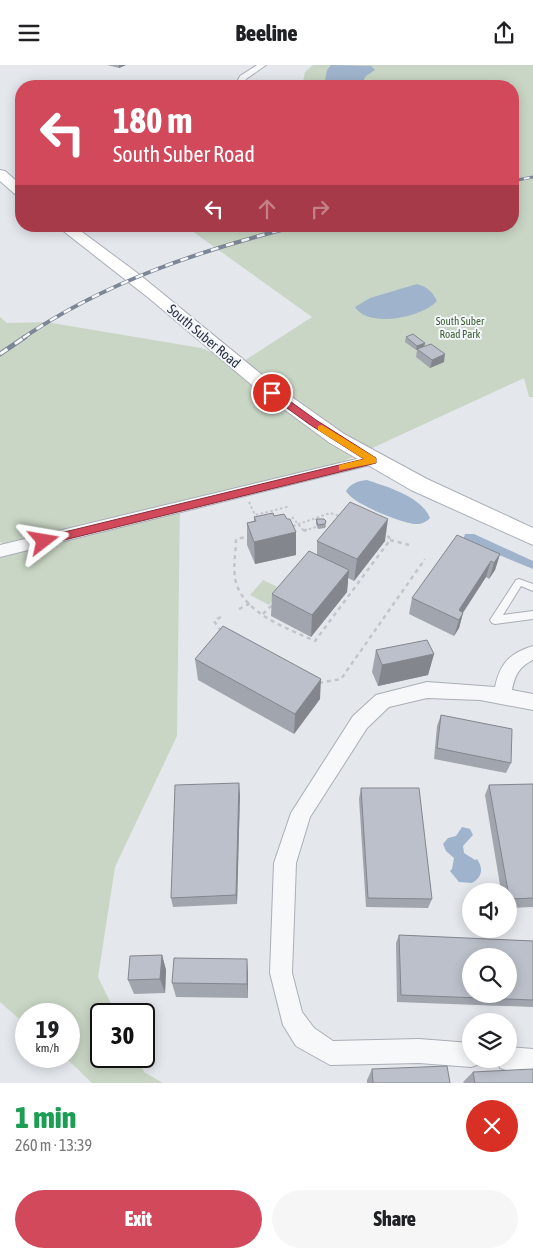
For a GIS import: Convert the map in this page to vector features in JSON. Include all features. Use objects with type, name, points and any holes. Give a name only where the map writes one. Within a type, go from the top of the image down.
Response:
[{"type":"street","points":[[242,80],[262,65]]},
{"type":"street","points":[[0,174],[15,187]]},
{"type":"street","name":"South Suber Road","points":[[72,232],[135,279],[272,393],[312,422],[373,460],[533,537]]},
{"type":"street","points":[[0,551],[373,460]]},
{"type":"street","points":[[502,696],[506,673],[519,657],[533,653]]},
{"type":"street","points":[[462,1054],[420,1051],[330,1053],[305,1037],[291,1017],[282,973],[285,863],[301,813],[360,722],[383,701],[427,690],[480,692],[533,702]]},
{"type":"street","points":[[517,1060],[533,1061]]},
{"type":"lane","points":[[533,588],[519,582],[495,620],[533,615]]},
{"type":"path","points":[[248,501],[256,515],[287,507],[288,509]]},
{"type":"path","points":[[390,540],[314,641],[264,615],[243,595],[236,582],[236,539],[297,526],[311,518],[330,513],[340,515],[383,533],[390,540],[409,545]]},
{"type":"path","points":[[292,517],[297,526],[304,531],[316,527]]},
{"type":"path","points":[[287,528],[290,536]]},
{"type":"path","points":[[313,685],[341,679],[425,559]]},
{"type":"path","points":[[239,609],[251,603]]},
{"type":"path","points":[[264,615],[274,603]]},
{"type":"path","points":[[224,615],[214,621],[224,634]]},
{"type":"green space","name":"South Suber Road Park","points":[[313,65],[533,65],[533,397],[529,397],[524,378],[329,468],[180,504],[177,736],[115,867],[98,977],[111,1003],[90,1003],[90,1068],[142,1068],[144,1072],[163,1083],[92,1083],[76,1068],[80,1068],[80,1003],[15,1003],[15,1015],[0,1002],[0,549],[8,546],[0,542],[0,317],[7,323],[46,322],[201,348],[238,363],[312,317],[193,232],[519,232],[519,80],[303,80],[305,72]]},
{"type":"green space","points":[[263,580],[282,589],[269,605],[250,595]]},
{"type":"water","points":[[331,65],[371,66],[375,70],[364,80],[325,80],[327,70]]},
{"type":"water","points":[[417,284],[429,290],[437,301],[420,312],[408,316],[383,319],[371,318],[362,314],[355,307],[370,298]]},
{"type":"water","points":[[367,480],[403,493],[426,510],[430,518],[424,523],[418,524],[400,521],[367,507],[350,496],[346,491],[355,483]]},
{"type":"water","points":[[465,534],[474,534],[533,561],[533,569],[463,540]]},
{"type":"water","points":[[462,827],[470,829],[473,835],[463,846],[464,853],[475,860],[477,859],[481,866],[480,875],[472,883],[459,882],[450,871],[454,858],[446,851],[443,844],[448,838],[456,836]]},
{"type":"building","points":[[413,334],[425,343],[417,346],[406,337]]},
{"type":"building","points":[[431,344],[445,354],[432,360],[417,349]]},
{"type":"building","points":[[350,502],[388,519],[357,559],[317,541]]},
{"type":"building","points":[[273,513],[274,516],[284,514],[287,519],[290,519],[296,532],[254,542],[247,523],[256,521],[254,517]]},
{"type":"building","points":[[316,519],[324,519],[326,521],[325,524],[318,525]]},
{"type":"building","points":[[457,535],[500,554],[494,563],[491,561],[459,610],[463,613],[459,620],[412,598]]},
{"type":"building","points":[[309,551],[349,570],[312,615],[272,594]]},
{"type":"building","points":[[223,626],[321,679],[295,714],[195,659]]},
{"type":"building","points":[[427,640],[434,654],[382,665],[376,650]]},
{"type":"building","points":[[441,715],[512,729],[511,763],[437,748]]},
{"type":"building","points":[[239,783],[236,895],[171,898],[175,785]]},
{"type":"building","points":[[533,784],[533,898],[517,899],[517,883],[507,883],[489,785]]},
{"type":"building","points":[[361,788],[419,788],[432,899],[368,898]]},
{"type":"building","points":[[399,935],[533,941],[533,1000],[517,999],[517,948],[462,948],[462,997],[401,995]]},
{"type":"building","points":[[162,955],[160,979],[128,980],[130,956]]},
{"type":"building","points":[[174,958],[247,959],[247,984],[172,983]]},
{"type":"building","points":[[447,1066],[450,1083],[373,1083],[372,1069]]},
{"type":"building","points":[[533,1069],[533,1083],[475,1083],[473,1072]]},
{"type":"railway","points":[[519,180],[533,177]]},
{"type":"railway","points":[[23,338],[54,318],[120,284],[190,257],[273,232]]},
{"type":"railway","points":[[0,354],[25,337]]},
{"type":"slow traffic","points":[[322,428],[373,460],[342,468]]},
{"type":"route","points":[[44,541],[373,460],[312,422],[272,393]]}]
